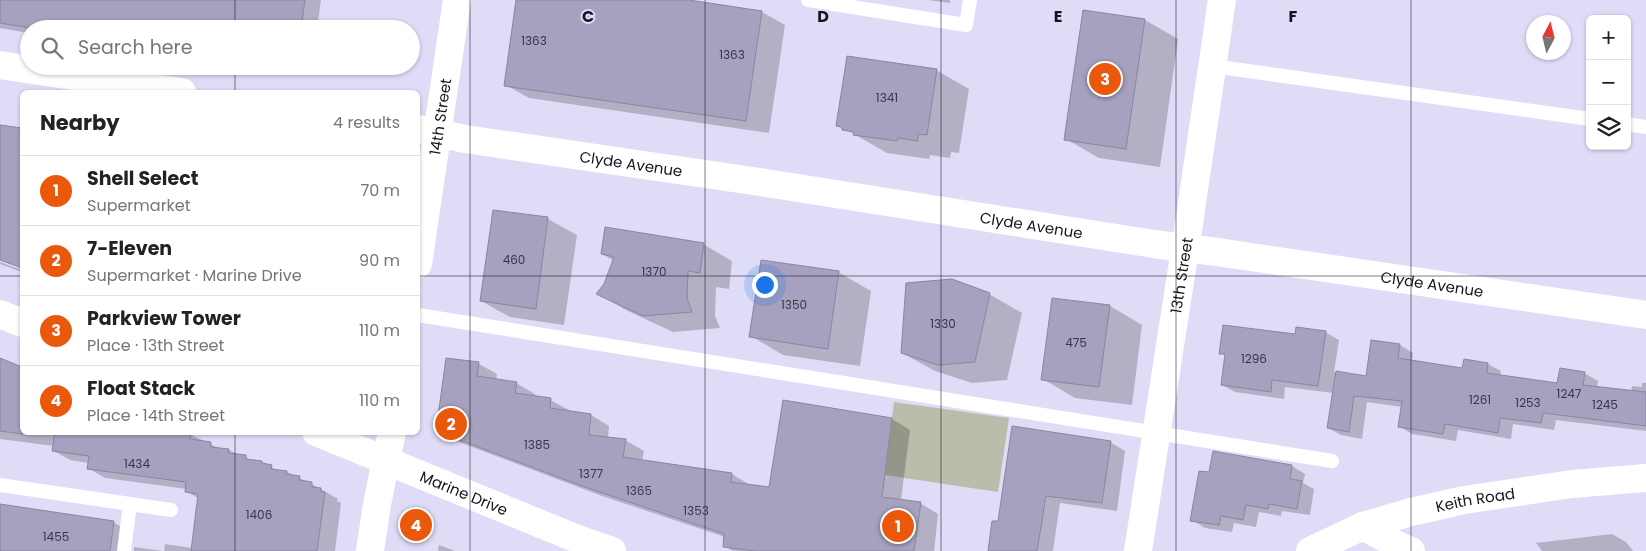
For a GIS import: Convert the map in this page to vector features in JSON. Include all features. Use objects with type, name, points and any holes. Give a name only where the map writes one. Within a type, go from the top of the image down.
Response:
[{"type":"street","name":"14th Street","points":[[420,234],[427,131],[457,0]]},
{"type":"street","name":"13th Street","points":[[1138,551],[1222,0]]},
{"type":"street","points":[[0,65],[20,68]]},
{"type":"street","points":[[67,75],[169,90]]},
{"type":"street","name":"Clyde Avenue","points":[[427,131],[465,139],[760,182],[1185,248],[1646,314]]},
{"type":"street","points":[[0,314],[20,322]]},
{"type":"street","name":"Marine Drive","points":[[323,435],[575,538],[612,551]]},
{"type":"street","points":[[370,551],[377,504],[391,435]]},
{"type":"street","name":"Keith Road","points":[[1310,551],[1363,526],[1411,512],[1464,500],[1572,484],[1646,478]]},
{"type":"street","points":[[1363,526],[1411,551]]},
{"type":"lane","points":[[808,0],[966,25],[970,0]]},
{"type":"lane","points":[[1212,66],[1586,118]]},
{"type":"lane","points":[[1631,125],[1646,127]]},
{"type":"lane","points":[[420,315],[1332,461]]},
{"type":"lane","points":[[0,485],[171,510]]},
{"type":"lane","points":[[124,551],[130,504]]},
{"type":"green space","points":[[894,402],[1009,418],[998,492],[885,475]]},
{"type":"building","points":[[0,0],[305,0],[302,20],[20,20],[20,26],[0,23]]},
{"type":"building","points":[[516,0],[689,0],[762,11],[746,121],[504,86]]},
{"type":"building","points":[[1083,10],[1145,19],[1126,149],[1064,140]]},
{"type":"building","points":[[847,56],[937,69],[927,135],[918,134],[918,141],[898,138],[897,141],[853,135],[854,132],[842,130],[842,127],[836,126]]},
{"type":"building","points":[[0,125],[20,128],[20,267],[0,260]]},
{"type":"building","points":[[493,210],[548,217],[536,309],[480,301]]},
{"type":"building","points":[[605,227],[704,243],[700,273],[688,271],[687,298],[692,312],[643,316],[596,294],[604,284],[614,257],[601,254]]},
{"type":"building","points":[[761,260],[839,271],[828,349],[749,337]]},
{"type":"building","points":[[952,279],[990,293],[975,362],[938,365],[901,353],[906,283]]},
{"type":"building","points":[[1052,298],[1110,305],[1099,387],[1041,380]]},
{"type":"building","points":[[1223,325],[1295,334],[1296,327],[1326,331],[1318,386],[1272,380],[1271,392],[1221,385],[1225,354],[1219,354]]},
{"type":"building","points":[[1371,340],[1400,344],[1398,358],[1462,368],[1464,359],[1488,363],[1487,373],[1557,383],[1560,368],[1585,372],[1583,385],[1646,392],[1646,426],[1543,413],[1541,423],[1500,418],[1498,433],[1445,424],[1443,434],[1398,427],[1402,401],[1354,396],[1349,432],[1327,428],[1336,371],[1366,376]]},
{"type":"building","points":[[0,358],[20,366],[20,434],[0,431]]},
{"type":"building","points":[[446,358],[479,362],[477,376],[517,382],[515,393],[551,398],[550,408],[591,414],[589,435],[626,439],[623,457],[732,473],[731,482],[769,487],[783,400],[892,418],[882,497],[921,502],[914,551],[755,551],[723,547],[724,534],[582,486],[436,431]]},
{"type":"building","points":[[1012,426],[1111,441],[1102,503],[1046,496],[1037,551],[988,551],[992,521],[998,521]]},
{"type":"building","points":[[55,435],[191,435],[190,439],[211,442],[211,447],[229,449],[228,453],[246,455],[246,459],[262,461],[262,463],[272,465],[271,469],[287,471],[286,474],[300,476],[299,480],[312,482],[312,487],[321,488],[321,492],[325,492],[317,551],[191,551],[198,494],[185,492],[186,482],[87,469],[89,456],[52,451]]},
{"type":"building","points":[[1213,451],[1292,465],[1290,479],[1302,481],[1297,509],[1269,504],[1268,509],[1246,505],[1243,520],[1221,516],[1219,525],[1190,521],[1199,471],[1209,472]]},
{"type":"building","points":[[0,504],[114,521],[110,551],[0,551]]},
{"type":"place","name":"Parkview Tower","points":[[1105,79]]},
{"type":"place","name":"7-Eleven","points":[[451,424]]},
{"type":"place","name":"Float Stack","points":[[416,525]]},
{"type":"place","name":"Shell Select","points":[[898,526]]}]
